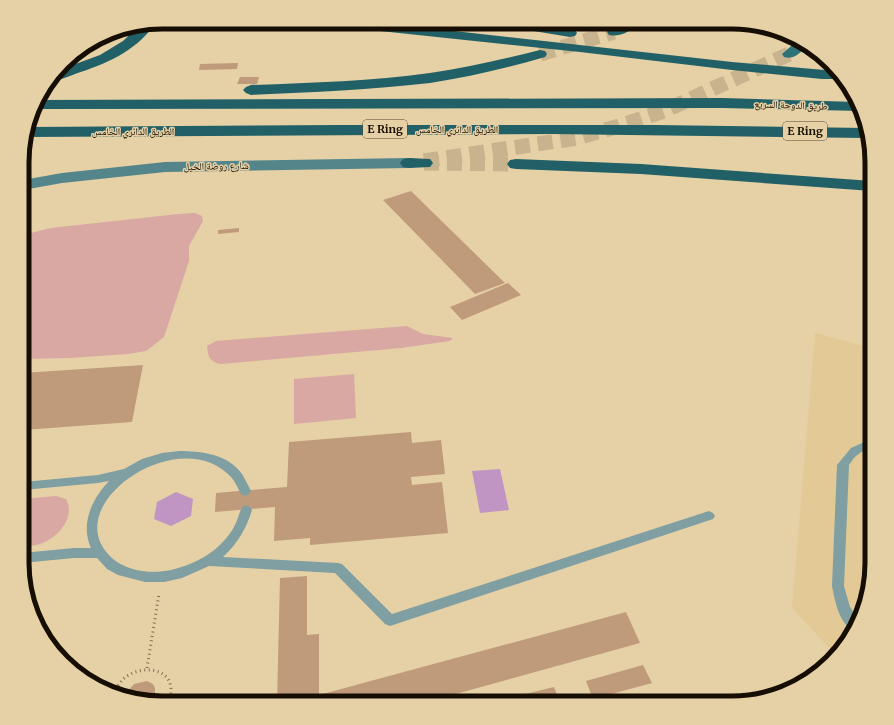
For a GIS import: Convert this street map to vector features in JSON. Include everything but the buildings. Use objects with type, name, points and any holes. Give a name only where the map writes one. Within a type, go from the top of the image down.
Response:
[{"type":"highway","points":[[400,29],[739,67],[831,74]]},
{"type":"highway","points":[[545,29],[675,51],[826,68]]},
{"type":"highway","points":[[614,32],[621,29]]},
{"type":"highway","points":[[63,73],[94,62],[119,50],[134,40],[142,31]]},
{"type":"highway","points":[[42,105],[63,105],[148,95],[363,85],[432,78],[497,65],[540,54]]},
{"type":"highway","name":"طريق الدوحة السريع","points":[[63,105],[723,103],[852,106]]},
{"type":"highway","name":"الطريق الدائري الخامس","points":[[33,132],[416,129],[744,130],[861,133]]},
{"type":"highway","points":[[516,164],[641,169],[865,185]]},
{"type":"main road","points":[[789,54],[798,47]]},
{"type":"street","name":"شارع روضة الخيل","points":[[29,184],[62,178],[165,167],[419,162]]},
{"type":"lane","points":[[851,621],[841,604],[838,586],[843,465],[850,454],[865,446]]},
{"type":"lane","points":[[245,491],[242,483],[232,469],[217,460],[198,455],[176,454],[154,459],[133,468],[115,482],[101,498],[93,516],[92,534],[99,553],[110,565],[129,574],[152,577],[176,574],[200,566],[220,553],[236,536],[245,518],[246,510]]},
{"type":"lane","points":[[29,485],[98,479],[128,472]]},
{"type":"lane","points":[[207,561],[338,568],[390,620],[709,516]]},
{"type":"lane","points":[[29,557],[74,553],[99,553]]},
{"type":"path","points":[[147,668],[162,576]]},
{"type":"path","points":[[116,688],[126,677],[136,671],[147,668],[162,672],[168,678],[172,692],[171,696]]},
{"type":"shaded area","points":[[195,213],[202,216],[203,221],[189,246],[189,261],[164,337],[146,351],[128,354],[29,359],[29,234],[51,228]]},
{"type":"shaded area","points":[[407,326],[423,334],[453,338],[450,341],[401,348],[221,364],[210,359],[207,350],[207,346],[216,341]]},
{"type":"shaded area","points":[[815,333],[865,346],[864,580],[855,614],[843,637],[832,650],[792,608]]},
{"type":"shaded area","points":[[354,374],[356,418],[294,424],[294,379]]},
{"type":"shaded area","points":[[500,469],[509,510],[480,513],[472,471]]},
{"type":"shaded area","points":[[176,492],[193,499],[191,516],[171,526],[154,519],[157,502]]},
{"type":"shaded area","points":[[56,496],[66,499],[69,511],[66,523],[58,533],[44,542],[29,546],[29,498]]},
{"type":"tunnel","points":[[540,54],[614,32]]},
{"type":"tunnel","points":[[424,161],[577,138],[619,126],[664,111],[789,54]]},
{"type":"tunnel","points":[[424,163],[516,164]]}]
